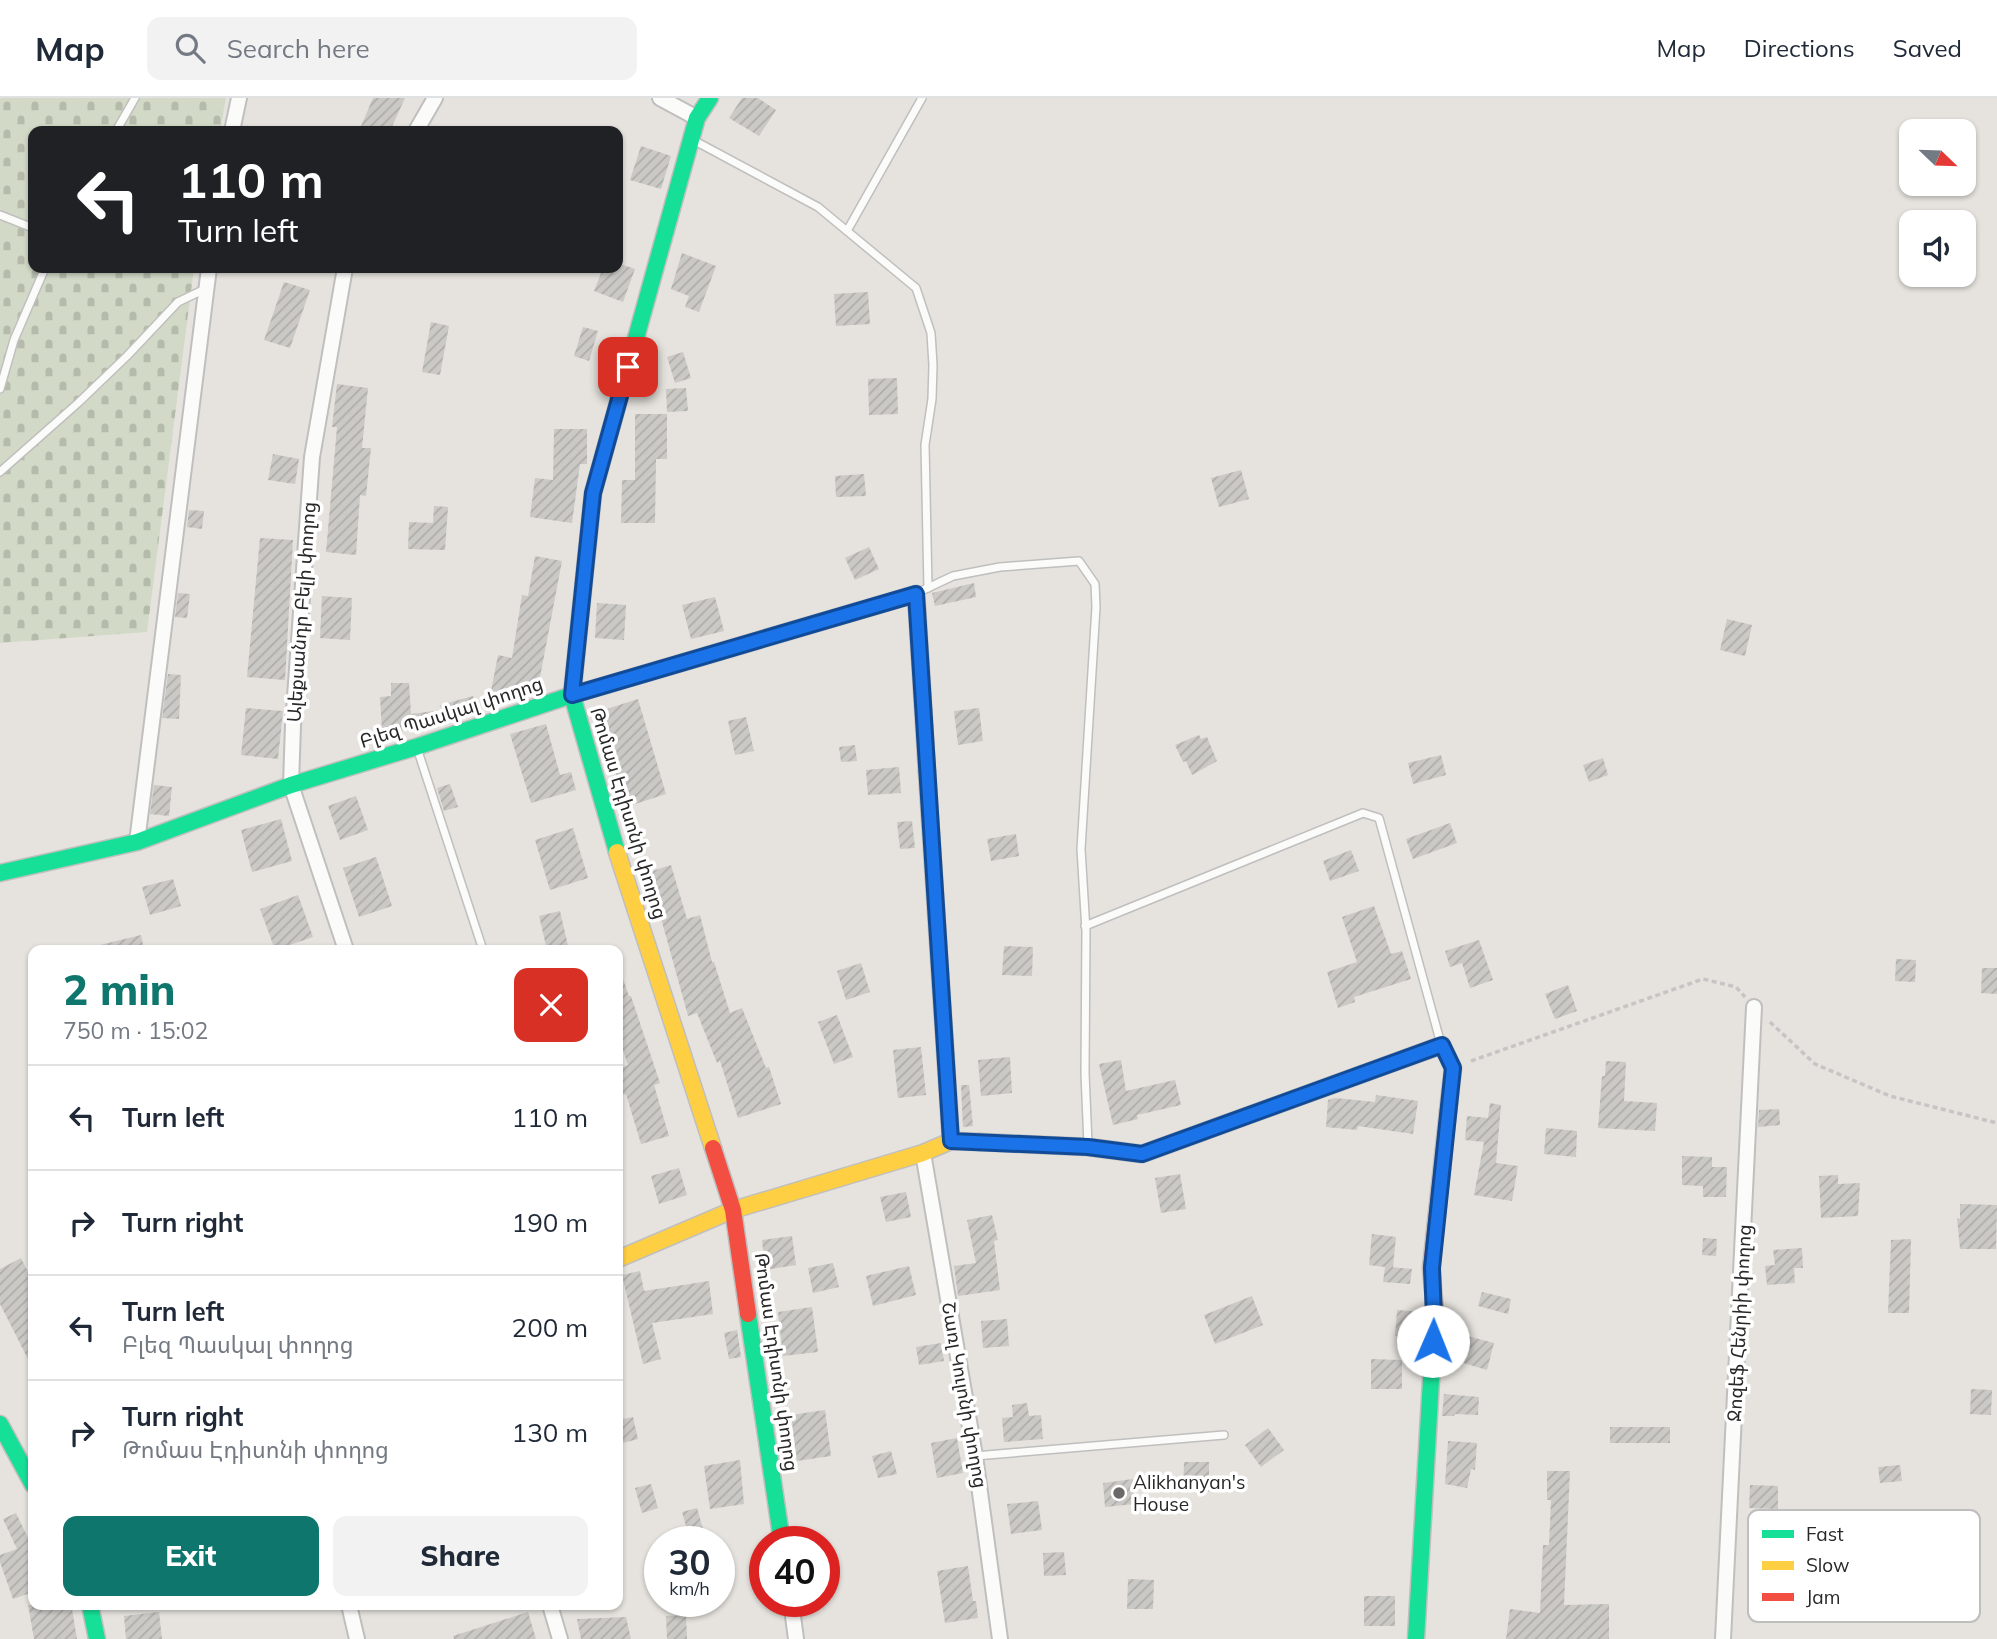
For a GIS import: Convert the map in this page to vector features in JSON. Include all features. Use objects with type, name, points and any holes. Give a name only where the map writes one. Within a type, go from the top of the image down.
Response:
[{"type":"street","points":[[233,126],[239,98]]},
{"type":"street","points":[[419,126],[435,98]]},
{"type":"street","points":[[660,98],[697,118]]},
{"type":"street","name":"Թոմաս Էդիսոնի փողոց","points":[[710,98],[697,118],[593,493],[572,695],[620,863],[733,1210],[780,1526]]},
{"type":"street","points":[[137,842],[208,273]]},
{"type":"street","name":"Ալեքսանդր Բելի փողոց","points":[[344,273],[312,457],[291,785],[344,945]]},
{"type":"street","points":[[922,591],[951,1141]]},
{"type":"street","name":"Բլեզ Պասկալ փողոց","points":[[0,873],[137,842],[291,785],[572,695],[922,591]]},
{"type":"street","name":"Ջոզեֆ Հենրիի փողոց","points":[[1723,1639],[1754,1007]]},
{"type":"street","points":[[623,1257],[733,1210],[923,1153],[951,1141],[1088,1147],[1142,1154],[1442,1045],[1453,1068],[1432,1268],[1434,1316],[1416,1639]]},
{"type":"street","name":"Շառլ Կուլոնի փողոց","points":[[923,1153],[975,1456],[1000,1639]]},
{"type":"street","points":[[0,1424],[28,1476]]},
{"type":"street","points":[[91,1610],[96,1639]]},
{"type":"street","points":[[350,1610],[357,1639]]},
{"type":"street","points":[[551,1610],[560,1639]]},
{"type":"street","points":[[793,1617],[796,1639]]},
{"type":"lane","points":[[119,126],[135,98]]},
{"type":"lane","points":[[848,231],[922,98]]},
{"type":"lane","points":[[692,139],[818,207],[916,288],[930,333],[933,365],[932,400],[925,445],[922,591],[953,576],[989,569],[1079,561],[1096,584],[1081,849],[1085,926],[1088,1147]]},
{"type":"lane","points":[[0,215],[28,226]]},
{"type":"lane","points":[[0,389],[14,340],[43,273]]},
{"type":"lane","points":[[0,472],[78,403],[178,302],[205,289]]},
{"type":"lane","points":[[416,747],[481,945]]},
{"type":"lane","points":[[1085,926],[1363,813],[1380,818],[1442,1045]]},
{"type":"lane","points":[[975,1456],[1224,1435]]},
{"type":"path","points":[[1453,1068],[1703,979],[1736,987],[1815,1064],[1890,1097],[1997,1123]]},
{"type":"green space","points":[[0,98],[226,98],[221,126],[28,126],[28,273],[193,273],[147,632],[0,643]]},
{"type":"building","points":[[373,98],[405,98],[392,126],[361,126]]},
{"type":"building","points":[[742,98],[758,98],[776,110],[759,136],[729,118]]},
{"type":"building","points":[[641,146],[671,156],[661,189],[630,180]]},
{"type":"building","points":[[682,253],[716,266],[699,312],[685,307],[689,296],[671,289]]},
{"type":"building","points":[[623,265],[635,269],[623,302],[594,291],[601,273],[623,273]]},
{"type":"building","points":[[284,282],[310,290],[290,348],[264,340]]},
{"type":"building","points":[[868,292],[870,324],[836,326],[834,294]]},
{"type":"building","points":[[431,322],[449,326],[440,375],[422,372]]},
{"type":"building","points":[[583,327],[598,331],[589,361],[574,356]]},
{"type":"building","points":[[683,352],[691,378],[675,383],[667,357]]},
{"type":"building","points":[[897,378],[898,414],[869,415],[868,379]]},
{"type":"building","points":[[337,384],[368,388],[362,448],[371,448],[366,496],[360,495],[356,555],[326,552],[337,427],[332,427]]},
{"type":"building","points":[[686,388],[688,411],[667,412],[666,389]]},
{"type":"building","points":[[635,414],[667,414],[667,459],[656,459],[655,523],[621,523],[622,480],[635,480]]},
{"type":"building","points":[[554,429],[587,429],[587,464],[580,464],[572,523],[530,517],[535,478],[553,480]]},
{"type":"building","points":[[273,454],[299,459],[295,484],[268,480]]},
{"type":"building","points":[[1241,470],[1249,499],[1219,507],[1211,478]]},
{"type":"building","points":[[864,474],[866,496],[836,497],[835,476]]},
{"type":"building","points":[[434,506],[448,507],[445,550],[408,549],[409,522],[433,523]]},
{"type":"building","points":[[189,510],[204,511],[202,529],[187,527]]},
{"type":"building","points":[[260,538],[293,540],[285,680],[247,677]]},
{"type":"building","points":[[869,547],[879,569],[855,580],[845,558]]},
{"type":"building","points":[[535,556],[562,561],[537,693],[524,697],[491,691],[498,655],[512,658],[522,595],[528,596]]},
{"type":"building","points":[[974,583],[976,597],[935,606],[932,593]]},
{"type":"building","points":[[178,593],[190,594],[187,618],[175,617]]},
{"type":"building","points":[[322,596],[352,598],[350,640],[320,638]]},
{"type":"building","points":[[715,597],[724,631],[691,639],[682,605]]},
{"type":"building","points":[[597,603],[626,605],[624,640],[595,638]]},
{"type":"building","points":[[1727,619],[1752,625],[1745,656],[1720,650]]},
{"type":"building","points":[[168,674],[181,675],[179,719],[162,718]]},
{"type":"building","points":[[391,683],[409,683],[411,714],[442,710],[440,705],[473,696],[477,713],[424,731],[382,731],[380,697],[391,696]]},
{"type":"building","points":[[638,699],[666,794],[626,807],[594,713]]},
{"type":"building","points":[[246,708],[283,711],[278,759],[241,755]]},
{"type":"building","points":[[979,708],[983,741],[958,745],[954,711]]},
{"type":"building","points":[[746,717],[754,751],[735,755],[728,721]]},
{"type":"building","points":[[546,724],[560,775],[571,772],[576,790],[531,803],[510,734]]},
{"type":"building","points":[[1199,735],[1201,739],[1207,737],[1217,761],[1192,775],[1175,745]]},
{"type":"building","points":[[855,745],[857,761],[841,762],[839,747]]},
{"type":"building","points":[[1441,755],[1446,775],[1413,784],[1408,763]]},
{"type":"building","points":[[1603,758],[1608,775],[1589,782],[1583,765]]},
{"type":"building","points":[[899,767],[901,793],[868,795],[866,770]]},
{"type":"building","points":[[450,784],[458,807],[444,811],[437,788]]},
{"type":"building","points":[[154,785],[172,787],[169,816],[150,814]]},
{"type":"building","points":[[356,796],[368,830],[340,840],[328,806]]},
{"type":"building","points":[[281,819],[292,861],[252,872],[241,830]]},
{"type":"building","points":[[912,821],[915,848],[900,849],[897,822]]},
{"type":"building","points":[[1450,823],[1457,843],[1413,859],[1406,839]]},
{"type":"building","points":[[573,828],[588,878],[550,890],[535,840]]},
{"type":"building","points":[[1016,834],[1019,856],[991,861],[987,839]]},
{"type":"building","points":[[1351,850],[1359,871],[1330,881],[1323,861]]},
{"type":"building","points":[[376,857],[392,906],[359,917],[343,868]]},
{"type":"building","points":[[671,865],[687,919],[700,915],[712,962],[730,1013],[742,1008],[766,1068],[769,1067],[781,1104],[738,1118],[720,1061],[717,1063],[697,1013],[688,1016],[646,873]]},
{"type":"building","points":[[173,879],[181,906],[150,915],[142,887]]},
{"type":"building","points":[[298,895],[313,937],[290,945],[273,945],[260,909]]},
{"type":"building","points":[[1374,906],[1391,954],[1402,951],[1411,979],[1354,997],[1355,1002],[1338,1008],[1327,972],[1357,962],[1342,917]]},
{"type":"building","points":[[560,911],[568,945],[546,945],[539,916]]},
{"type":"building","points":[[141,935],[143,945],[100,945]]},
{"type":"building","points":[[1479,940],[1493,980],[1470,988],[1462,963],[1450,967],[1445,951]]},
{"type":"building","points":[[1004,946],[1033,947],[1032,976],[1002,975]]},
{"type":"building","points":[[1896,959],[1916,960],[1915,982],[1895,981]]},
{"type":"building","points":[[861,963],[870,992],[846,1000],[837,971]]},
{"type":"building","points":[[1982,968],[1997,968],[1997,994],[1981,993]]},
{"type":"building","points":[[623,979],[660,1083],[654,1085],[669,1136],[641,1144],[626,1094],[623,1095],[623,1067],[628,1065],[623,1050]]},
{"type":"building","points":[[1568,985],[1577,1011],[1555,1019],[1545,994]]},
{"type":"building","points":[[837,1015],[853,1057],[834,1064],[818,1022]]},
{"type":"building","points":[[921,1047],[926,1095],[898,1098],[893,1050]]},
{"type":"building","points":[[1010,1057],[1012,1093],[981,1096],[978,1060]]},
{"type":"building","points":[[1121,1060],[1126,1091],[1175,1080],[1181,1105],[1137,1115],[1138,1119],[1113,1125],[1099,1064]]},
{"type":"building","points":[[1606,1061],[1626,1062],[1624,1101],[1657,1103],[1655,1131],[1598,1128],[1602,1076],[1605,1076]]},
{"type":"building","points":[[961,1085],[969,1085],[973,1126],[963,1127]]},
{"type":"building","points":[[1376,1095],[1418,1101],[1413,1134],[1358,1126],[1357,1130],[1326,1127],[1328,1100],[1335,1098],[1375,1102]]},
{"type":"building","points":[[1490,1103],[1501,1105],[1496,1163],[1518,1166],[1512,1201],[1474,1195],[1484,1142],[1465,1140],[1467,1116],[1488,1118]]},
{"type":"building","points":[[1779,1109],[1780,1125],[1758,1127],[1759,1110]]},
{"type":"building","points":[[1546,1128],[1577,1131],[1576,1157],[1544,1154]]},
{"type":"building","points":[[1682,1156],[1712,1157],[1712,1167],[1727,1167],[1726,1197],[1703,1197],[1703,1186],[1682,1185]]},
{"type":"building","points":[[679,1168],[687,1195],[659,1204],[651,1176]]},
{"type":"building","points":[[1180,1174],[1186,1209],[1161,1213],[1155,1178]]},
{"type":"building","points":[[1838,1175],[1838,1184],[1860,1183],[1858,1216],[1821,1218],[1819,1176]]},
{"type":"building","points":[[906,1192],[911,1217],[886,1222],[880,1197]]},
{"type":"building","points":[[1960,1204],[1997,1205],[1996,1249],[1960,1249],[1957,1218],[1960,1219]]},
{"type":"building","points":[[992,1215],[998,1240],[994,1241],[1000,1290],[958,1296],[954,1266],[976,1263],[967,1220]]},
{"type":"building","points":[[1372,1234],[1396,1237],[1393,1267],[1390,1267],[1412,1269],[1410,1284],[1383,1282],[1385,1267],[1369,1265]]},
{"type":"building","points":[[792,1236],[796,1265],[765,1270],[762,1240]]},
{"type":"building","points":[[1703,1238],[1717,1239],[1716,1256],[1702,1255]]},
{"type":"building","points":[[1911,1239],[1909,1313],[1888,1313],[1891,1240]]},
{"type":"building","points":[[1802,1248],[1803,1268],[1794,1268],[1795,1283],[1767,1285],[1765,1266],[1775,1265],[1773,1250]]},
{"type":"building","points":[[21,1258],[28,1272],[28,1359],[0,1304],[0,1269]]},
{"type":"building","points":[[833,1263],[839,1287],[813,1293],[808,1268]]},
{"type":"building","points":[[909,1266],[916,1295],[873,1306],[866,1276]]},
{"type":"building","points":[[640,1271],[644,1291],[709,1281],[713,1314],[652,1323],[661,1359],[643,1364],[623,1275]]},
{"type":"building","points":[[1482,1292],[1511,1299],[1508,1314],[1478,1306]]},
{"type":"building","points":[[1252,1296],[1263,1325],[1215,1344],[1204,1315]]},
{"type":"building","points":[[812,1307],[818,1352],[783,1356],[778,1312]]},
{"type":"building","points":[[1397,1310],[1422,1312],[1421,1338],[1395,1336]]},
{"type":"building","points":[[1007,1319],[1009,1346],[983,1348],[981,1321]]},
{"type":"building","points":[[737,1330],[741,1357],[729,1359],[724,1333]]},
{"type":"building","points":[[1460,1334],[1494,1343],[1487,1370],[1453,1360]]},
{"type":"building","points":[[941,1343],[944,1361],[919,1365],[916,1347]]},
{"type":"building","points":[[1371,1359],[1402,1360],[1402,1389],[1371,1389]]},
{"type":"building","points":[[1971,1389],[1992,1390],[1991,1415],[1970,1414]]},
{"type":"building","points":[[1444,1394],[1479,1397],[1478,1415],[1442,1416]]},
{"type":"building","points":[[1027,1403],[1029,1416],[1041,1415],[1043,1439],[1004,1442],[1002,1418],[1013,1417],[1012,1405]]},
{"type":"building","points":[[825,1410],[831,1456],[797,1461],[791,1415]]},
{"type":"building","points":[[633,1417],[638,1439],[623,1443],[623,1419]]},
{"type":"building","points":[[1610,1427],[1670,1427],[1670,1443],[1610,1443]]},
{"type":"building","points":[[1268,1428],[1284,1450],[1261,1467],[1245,1445]]},
{"type":"building","points":[[957,1438],[963,1473],[937,1478],[931,1443]]},
{"type":"building","points":[[1448,1441],[1477,1443],[1475,1470],[1471,1469],[1467,1488],[1445,1484]]},
{"type":"building","points":[[891,1451],[897,1474],[878,1478],[872,1456]]},
{"type":"building","points":[[740,1460],[744,1504],[710,1509],[704,1466]]},
{"type":"building","points":[[1184,1462],[1209,1462],[1209,1492],[1183,1491]]},
{"type":"building","points":[[1900,1465],[1902,1481],[1880,1483],[1878,1467]]},
{"type":"building","points":[[1547,1471],[1570,1471],[1564,1605],[1609,1604],[1609,1639],[1506,1639],[1510,1609],[1540,1613],[1543,1545],[1549,1545],[1551,1500],[1547,1500]]},
{"type":"building","name":"Alikhanyan's House","points":[[1133,1479],[1135,1504],[1105,1507],[1103,1483]]},
{"type":"building","points":[[651,1484],[658,1508],[642,1513],[635,1488]]},
{"type":"building","points":[[1750,1485],[1778,1486],[1778,1509],[1749,1508]]},
{"type":"building","points":[[1038,1501],[1042,1530],[1011,1534],[1007,1504]]},
{"type":"building","points":[[697,1508],[702,1526],[686,1526],[682,1512]]},
{"type":"building","points":[[16,1513],[28,1538],[28,1594],[13,1599],[0,1555],[17,1549],[3,1519]]},
{"type":"building","points":[[1064,1552],[1066,1575],[1044,1576],[1043,1553]]},
{"type":"building","points":[[968,1566],[978,1618],[945,1623],[937,1571]]},
{"type":"building","points":[[1128,1579],[1154,1580],[1153,1609],[1127,1609]]},
{"type":"building","points":[[1364,1596],[1395,1596],[1395,1626],[1364,1626]]},
{"type":"building","points":[[29,1610],[72,1610],[77,1639],[34,1639]]},
{"type":"building","points":[[159,1612],[162,1639],[126,1639],[124,1616]]},
{"type":"building","points":[[528,1612],[536,1639],[454,1639],[453,1636]]},
{"type":"building","points":[[626,1617],[631,1639],[581,1639],[577,1619]]},
{"type":"building","points":[[666,1617],[686,1617],[687,1639],[667,1639]]},
{"type":"traffic: fast","points":[[617,852],[572,695],[593,493],[697,118],[710,98]]},
{"type":"traffic: fast","points":[[0,873],[137,842],[291,785],[572,695],[916,594],[917,609]]},
{"type":"traffic: fast","points":[[927,772],[951,1141]]},
{"type":"traffic: fast","points":[[980,1142],[1088,1147],[1142,1154],[1442,1045],[1453,1068],[1448,1111]]},
{"type":"traffic: fast","points":[[1416,1639],[1435,1311]]},
{"type":"traffic: fast","points":[[748,1314],[780,1526]]},
{"type":"traffic: fast","points":[[0,1424],[28,1476]]},
{"type":"traffic: fast","points":[[91,1610],[97,1639]]},
{"type":"traffic: slow","points":[[617,852],[713,1148]]},
{"type":"traffic: slow","points":[[623,1257],[733,1210],[923,1153],[951,1141],[980,1142]]},
{"type":"traffic: jam","points":[[917,609],[927,772]]},
{"type":"traffic: jam","points":[[1435,1311],[1431,1268],[1448,1111]]},
{"type":"traffic: jam","points":[[713,1148],[733,1210],[748,1314]]},
{"type":"place","name":"Alikhanyan's House","points":[[1119,1493]]},
{"type":"route","points":[[628,367],[593,493],[572,695],[916,594],[951,1141],[1088,1147],[1142,1154],[1442,1045],[1453,1068],[1432,1268],[1433,1341]]}]
